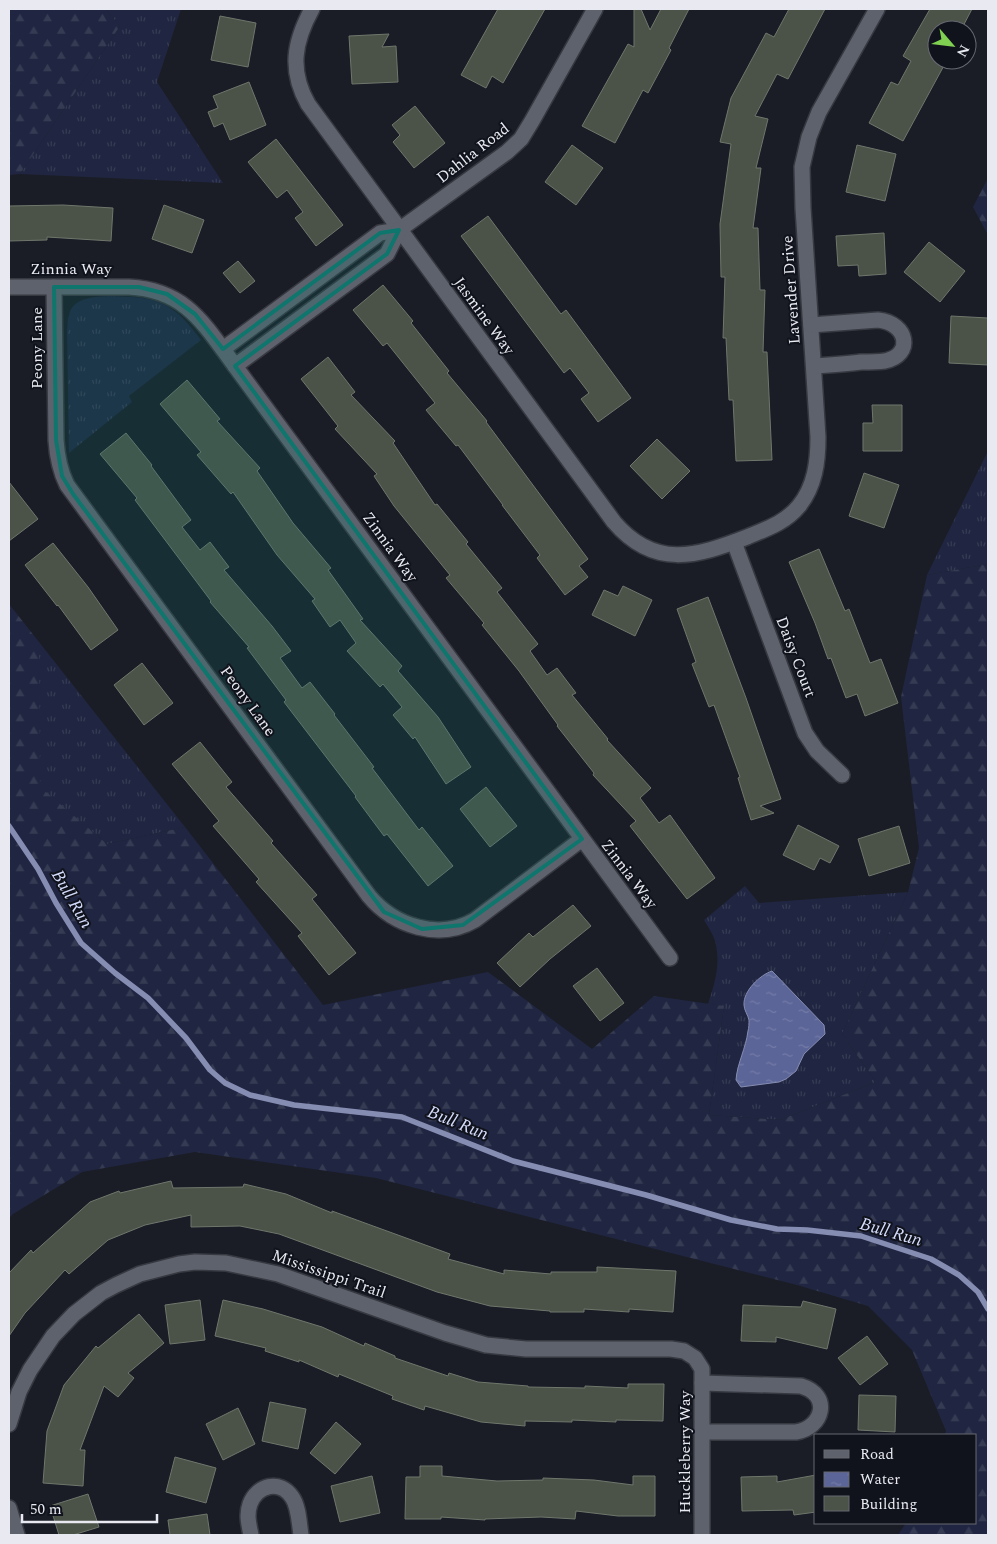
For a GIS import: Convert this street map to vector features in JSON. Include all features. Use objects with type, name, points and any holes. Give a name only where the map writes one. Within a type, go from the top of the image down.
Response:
[{"type":"street","name":"Jasmine Way","points":[[312,9],[300,33],[295,70],[302,92],[316,116],[608,514],[627,536],[653,550],[682,556],[705,552],[734,542]]},
{"type":"street","name":"Dahlia Road","points":[[223,349],[380,233],[399,230],[517,143],[529,126],[595,9]]},
{"type":"street","name":"Lavender Drive","points":[[734,542],[778,524],[799,506],[816,472],[818,454],[814,366],[803,208],[802,166],[812,128],[819,112],[877,9]]},
{"type":"street","name":"Dahlia Road","points":[[236,366],[387,254],[399,230]]},
{"type":"street","name":"Zinnia Way","points":[[9,287],[148,288],[167,294],[182,302],[195,314],[236,366],[670,958]]},
{"type":"street","name":"Peony Lane","points":[[54,287],[56,453],[65,480],[102,534],[378,907],[396,919],[415,927],[443,929],[463,925],[475,920],[582,839]]},
{"type":"street","points":[[811,324],[887,321],[895,325],[902,332],[904,341],[899,354],[885,361],[814,366]]},
{"type":"street","name":"Daisy Court","points":[[734,542],[805,733],[818,751],[842,775]]},
{"type":"street","name":"Mississippi Trail","points":[[9,1424],[16,1398],[30,1370],[53,1336],[74,1314],[101,1293],[140,1274],[195,1262],[226,1263],[278,1274],[445,1333],[486,1345],[526,1349],[671,1349],[684,1351],[695,1358],[702,1376]]},
{"type":"street","points":[[702,1376],[801,1386],[811,1389],[817,1395],[820,1411],[812,1426],[805,1431],[702,1432]]},
{"type":"street","name":"Huckleberry Way","points":[[702,1376],[702,1535]]},
{"type":"street","points":[[251,1535],[247,1518],[249,1505],[254,1495],[271,1485],[281,1487],[294,1498],[301,1535]]},
{"type":"street","points":[[9,1508],[17,1535]]},
{"type":"highlighted area","points":[[399,230],[387,254],[235,366],[582,839],[463,925],[422,929],[384,912],[73,494],[62,476],[56,440],[54,287],[139,287],[167,294],[195,314],[223,349],[380,233]]},
{"type":"green space","points":[[9,9],[105,9],[120,26],[20,174],[9,175]]},
{"type":"green space","points":[[105,9],[181,9],[157,82],[223,183],[20,174],[120,26]]},
{"type":"green space","points":[[988,178],[988,235],[973,207]]},
{"type":"green space","points":[[96,297],[144,298],[164,304],[180,315],[201,340],[129,396],[132,402],[69,453],[67,331],[72,307],[78,302]]},
{"type":"green space","points":[[988,451],[988,564],[927,575]]},
{"type":"green space","points":[[988,564],[988,1535],[898,1535],[905,1524],[977,1524],[977,1434],[945,1434],[946,1431],[912,1350],[868,1306],[797,1285],[376,1178],[195,1152],[82,1172],[9,1218],[9,604],[39,642],[40,787],[107,844],[185,827],[323,1005],[488,972],[592,1049],[654,996],[724,1006],[709,1115],[780,1120],[876,1082],[842,1034],[908,892],[919,848],[901,697],[927,575]]},
{"type":"green space","points":[[39,642],[185,827],[107,844],[39,787]]},
{"type":"green space","points":[[745,886],[759,903],[908,892],[842,1034],[876,1082],[780,1120],[709,1115],[724,1006],[708,1004],[715,981],[717,949],[712,933],[704,920]]},
{"type":"water","points":[[772,971],[824,1025],[825,1034],[804,1054],[796,1071],[786,1079],[779,1082],[741,1087],[736,1080],[749,1024],[744,1000],[753,984],[762,976]]},
{"type":"building","points":[[498,9],[545,9],[503,83],[492,76],[486,88],[461,75]]},
{"type":"building","points":[[634,9],[641,9],[650,30],[661,9],[689,9],[669,48],[671,50],[648,93],[643,90],[615,143],[582,126],[628,44],[634,47]]},
{"type":"building","points":[[789,9],[825,9],[788,79],[777,74],[755,116],[768,119],[756,168],[761,168],[753,228],[758,228],[760,290],[765,290],[763,352],[767,352],[772,460],[736,461],[733,400],[729,400],[726,338],[723,338],[725,277],[721,277],[720,224],[731,144],[720,142],[731,98],[766,33],[774,37]]},
{"type":"building","points":[[930,9],[972,9],[966,20],[927,20],[927,70],[942,70],[903,141],[869,123],[891,82],[898,85],[911,61],[903,56]]},
{"type":"building","points":[[220,16],[256,23],[248,67],[211,60]]},
{"type":"building","points":[[389,34],[382,47],[396,46],[398,82],[352,84],[349,36]]},
{"type":"building","points":[[249,82],[266,125],[230,140],[223,123],[214,127],[208,112],[218,108],[213,96]]},
{"type":"building","points":[[415,106],[445,143],[414,168],[393,142],[400,135],[392,125]]},
{"type":"building","points":[[276,139],[343,225],[316,246],[295,218],[303,212],[287,190],[277,198],[248,162]]},
{"type":"building","points":[[572,145],[603,168],[576,205],[545,182]]},
{"type":"building","points":[[857,145],[896,154],[885,201],[846,192]]},
{"type":"building","points":[[63,205],[113,208],[111,241],[47,237],[47,240],[9,241],[9,206]]},
{"type":"building","points":[[164,205],[204,220],[192,253],[152,239]]},
{"type":"building","points":[[488,216],[561,314],[566,310],[631,398],[598,422],[581,399],[589,393],[570,368],[564,373],[461,236]]},
{"type":"building","points":[[884,233],[886,274],[859,276],[858,265],[838,266],[836,236]]},
{"type":"building","points":[[929,242],[965,271],[940,302],[904,272]]},
{"type":"building","points":[[238,261],[255,281],[240,293],[223,273]]},
{"type":"building","points":[[383,285],[413,321],[411,323],[449,371],[447,373],[487,421],[588,559],[579,566],[588,577],[565,595],[537,558],[540,555],[458,445],[456,446],[426,410],[435,403],[387,343],[383,346],[353,310]]},
{"type":"building","points":[[951,316],[988,318],[988,365],[949,363]]},
{"type":"building","points":[[328,357],[355,392],[351,395],[395,441],[393,443],[435,505],[437,504],[468,542],[466,544],[502,588],[497,592],[538,644],[530,651],[547,675],[557,668],[576,693],[572,695],[607,740],[651,788],[640,798],[659,823],[670,815],[715,878],[687,899],[630,826],[636,821],[593,775],[594,773],[557,726],[519,671],[482,625],[484,623],[446,578],[450,575],[394,506],[374,476],[377,474],[335,429],[338,426],[301,379]]},
{"type":"building","points":[[187,380],[220,419],[217,421],[260,468],[257,471],[293,523],[331,568],[328,570],[363,619],[360,620],[402,666],[398,671],[438,717],[471,767],[446,784],[415,737],[413,739],[393,715],[402,707],[383,684],[380,687],[347,651],[356,643],[340,620],[330,627],[312,601],[315,599],[277,555],[233,492],[231,494],[197,455],[201,452],[160,404]]},
{"type":"building","points":[[872,405],[902,405],[902,451],[863,451],[863,423],[873,423]]},
{"type":"building","points":[[126,433],[152,465],[191,520],[182,527],[200,550],[210,542],[229,567],[224,570],[291,651],[280,658],[302,688],[310,682],[419,830],[422,827],[453,866],[428,886],[387,834],[384,836],[284,702],[286,700],[247,648],[249,647],[210,602],[135,500],[137,498],[100,454]]},
{"type":"building","points":[[657,439],[690,471],[662,499],[630,466]]},
{"type":"building","points":[[864,473],[899,485],[884,528],[849,516]]},
{"type":"building","points":[[9,482],[38,519],[9,541]]},
{"type":"building","points":[[53,543],[88,587],[118,630],[91,650],[58,605],[25,565]]},
{"type":"building","points":[[819,549],[845,611],[849,609],[870,663],[881,659],[898,703],[865,716],[857,694],[846,698],[831,658],[828,659],[789,562]]},
{"type":"building","points":[[623,586],[652,600],[635,636],[592,615],[604,590],[618,596]]},
{"type":"building","points":[[708,597],[781,799],[760,806],[774,813],[751,820],[738,778],[740,777],[714,705],[709,707],[692,664],[696,662],[677,609]]},
{"type":"building","points":[[142,663],[173,703],[144,725],[114,685]]},
{"type":"building","points":[[200,742],[232,782],[226,787],[273,841],[271,843],[317,895],[312,899],[356,953],[329,975],[298,936],[302,933],[256,882],[259,879],[213,826],[219,821],[172,764]]},
{"type":"building","points":[[486,787],[517,826],[490,847],[460,809]]},
{"type":"building","points":[[798,825],[839,846],[830,863],[820,858],[814,870],[783,855]]},
{"type":"building","points":[[899,826],[910,863],[869,876],[858,839]]},
{"type":"building","points":[[573,905],[591,926],[550,959],[520,987],[497,963],[529,933],[533,937]]},
{"type":"building","points":[[597,968],[624,1003],[600,1021],[573,986]]},
{"type":"building","points":[[171,1181],[173,1188],[243,1187],[244,1184],[286,1194],[332,1213],[332,1211],[450,1254],[448,1259],[504,1274],[504,1270],[551,1274],[551,1272],[597,1272],[597,1267],[676,1271],[673,1312],[629,1309],[629,1312],[584,1309],[584,1312],[550,1312],[490,1306],[437,1292],[279,1234],[240,1226],[191,1227],[191,1215],[145,1225],[108,1240],[69,1274],[65,1270],[25,1313],[9,1336],[9,1273],[31,1250],[33,1253],[90,1202],[119,1191],[120,1193]]},
{"type":"building","points":[[200,1300],[205,1340],[170,1344],[165,1305]]},
{"type":"building","points":[[223,1300],[263,1309],[322,1327],[364,1346],[365,1343],[395,1356],[395,1358],[448,1376],[449,1373],[478,1382],[528,1387],[585,1388],[585,1386],[628,1388],[628,1384],[664,1384],[663,1421],[525,1421],[525,1426],[481,1422],[425,1406],[424,1410],[392,1399],[393,1396],[339,1374],[338,1377],[299,1360],[299,1362],[265,1351],[266,1348],[215,1336]]},
{"type":"building","points":[[803,1301],[836,1309],[827,1349],[776,1337],[776,1342],[741,1341],[743,1305],[801,1307]]},
{"type":"building","points":[[139,1314],[164,1343],[128,1373],[134,1378],[118,1397],[104,1386],[80,1450],[85,1450],[83,1486],[43,1483],[47,1431],[64,1385],[96,1346],[98,1348]]},
{"type":"building","points":[[867,1336],[888,1364],[860,1385],[838,1358]]},
{"type":"building","points":[[859,1395],[896,1396],[895,1432],[858,1430]]},
{"type":"building","points":[[270,1402],[306,1409],[298,1449],[262,1441]]},
{"type":"building","points":[[238,1408],[255,1444],[223,1460],[206,1424]]},
{"type":"building","points":[[336,1422],[361,1444],[335,1474],[310,1453]]},
{"type":"building","points":[[175,1457],[216,1468],[206,1503],[166,1492]]},
{"type":"building","points":[[420,1466],[442,1466],[442,1476],[497,1481],[543,1480],[543,1478],[594,1480],[633,1485],[633,1476],[655,1476],[655,1516],[618,1516],[576,1511],[575,1519],[541,1517],[485,1520],[441,1517],[441,1519],[405,1519],[406,1477],[420,1477]]},
{"type":"building","points":[[814,1475],[814,1512],[794,1515],[793,1510],[742,1511],[741,1477],[777,1476],[777,1482]]},
{"type":"building","points":[[372,1476],[380,1513],[340,1522],[331,1486]]},
{"type":"building","points":[[88,1494],[99,1527],[73,1535],[59,1535],[50,1506]]},
{"type":"building","points":[[207,1514],[210,1535],[170,1535],[168,1520]]},
{"type":"waterway","name":"Bull Run","points":[[9,826],[38,869],[56,903],[81,943],[115,973],[148,998],[186,1038],[210,1070],[225,1083],[250,1095],[294,1105],[402,1117],[513,1161],[646,1195],[731,1220],[777,1229],[861,1236],[931,1259],[959,1275],[978,1292],[988,1309]]}]
